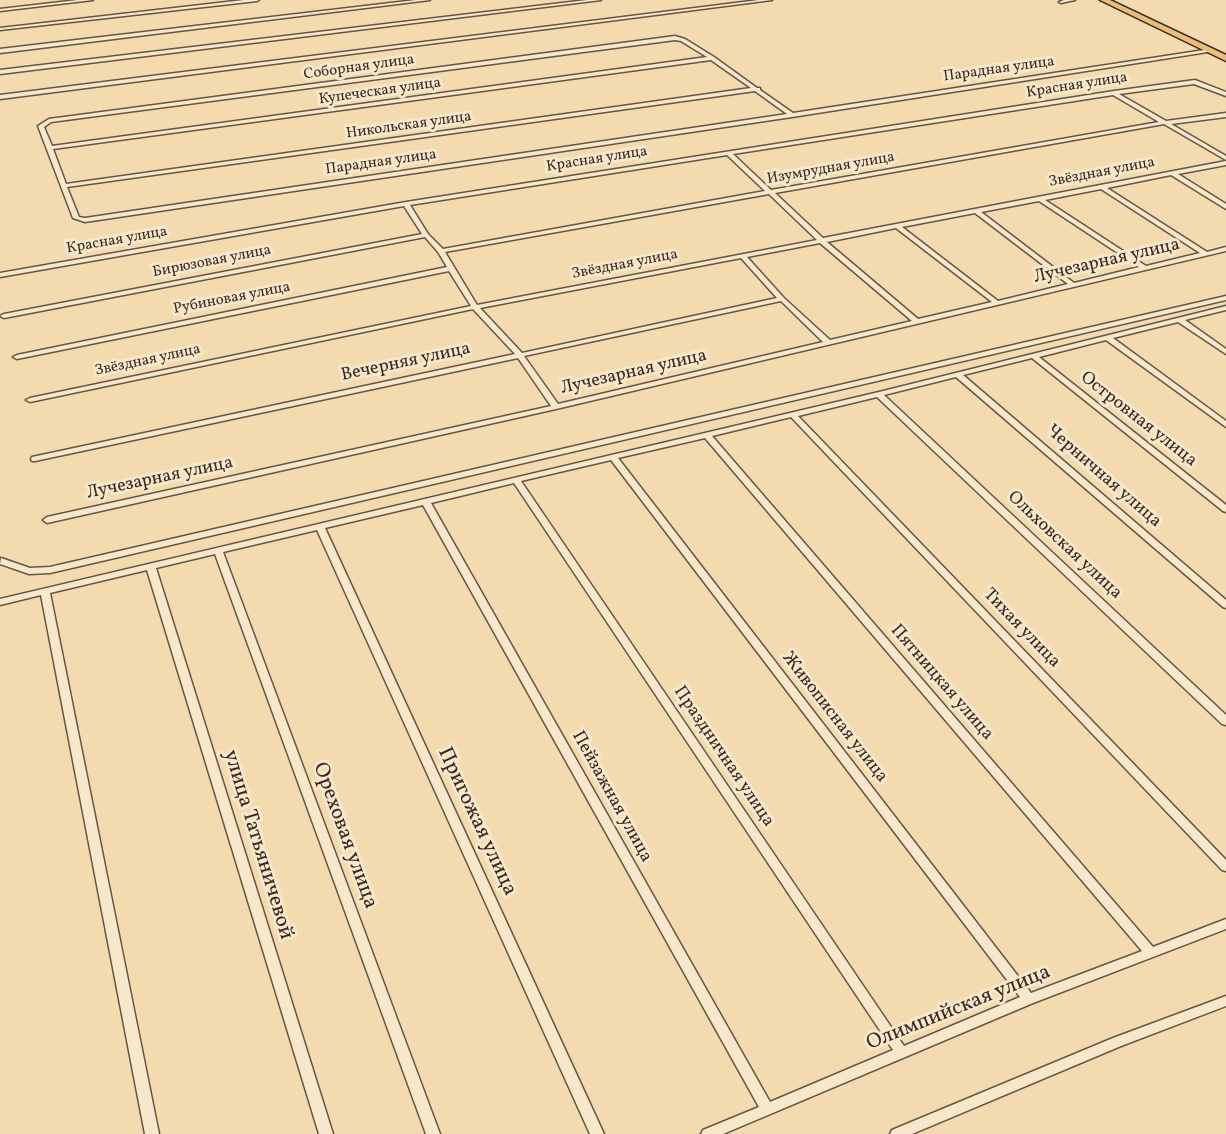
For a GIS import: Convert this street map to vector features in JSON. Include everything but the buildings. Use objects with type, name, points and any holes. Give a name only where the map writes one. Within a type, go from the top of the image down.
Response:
[{"type":"main road","points":[[1104,0],[1226,58]]},
{"type":"street","points":[[0,10],[91,0]]},
{"type":"street","points":[[0,29],[257,0]]},
{"type":"street","points":[[0,51],[428,0]]},
{"type":"street","points":[[0,72],[599,0]]},
{"type":"street","points":[[0,97],[770,0]]},
{"type":"street","points":[[1061,2],[1073,0]]},
{"type":"street","name":"Соборная улица","points":[[44,123],[679,38],[712,58]]},
{"type":"street","name":"Парадная улица","points":[[44,123],[41,126],[76,218],[85,220],[1211,51]]},
{"type":"street","points":[[712,58],[758,88],[792,115]]},
{"type":"street","name":"Купеческая улица","points":[[50,148],[712,58]]},
{"type":"street","name":"Красная улица","points":[[0,275],[406,204],[1114,93],[1199,82],[1226,94]]},
{"type":"street","name":"Никольская улица","points":[[63,186],[758,88]]},
{"type":"street","points":[[1114,93],[1226,158]]},
{"type":"street","name":"Изумрудная улица","points":[[441,251],[1166,123],[1226,115]]},
{"type":"street","points":[[728,153],[822,241],[917,322]]},
{"type":"street","name":"Звёздная улица","points":[[30,400],[475,307],[1226,163]]},
{"type":"street","points":[[1172,173],[1226,207]]},
{"type":"street","points":[[1102,187],[1206,254]]},
{"type":"street","points":[[1040,199],[1145,268]]},
{"type":"street","points":[[406,204],[426,235],[441,251],[475,307],[519,354],[556,407]]},
{"type":"street","points":[[976,211],[1073,285]]},
{"type":"street","points":[[897,226],[998,303]]},
{"type":"street","name":"Бирюзовая улица","points":[[4,316],[426,235]]},
{"type":"street","name":"Лучезарная улица","points":[[46,520],[556,407],[1226,249]]},
{"type":"street","points":[[743,256],[782,299],[828,342]]},
{"type":"street","name":"Рубиновая улица","points":[[17,357],[452,268]]},
{"type":"street","points":[[1,561],[29,571],[50,570],[1226,298]]},
{"type":"street","name":"Вечерняя улица","points":[[35,459],[782,299]]},
{"type":"street","points":[[0,602],[879,394],[1226,308]]},
{"type":"street","points":[[1178,319],[1226,352]]},
{"type":"street","points":[[1107,337],[1226,424]]},
{"type":"street","name":"Островная улица","points":[[1032,355],[1226,509]]},
{"type":"street","name":"Черничная улица","points":[[958,375],[1226,605]]},
{"type":"street","name":"Ольховская улица","points":[[879,394],[1226,722]]},
{"type":"street","name":"Тихая улица","points":[[792,414],[1226,867]]},
{"type":"street","name":"Пятницкая улица","points":[[706,434],[1151,953]]},
{"type":"street","name":"Живописная улица","points":[[613,457],[1029,999]]},
{"type":"street","name":"Праздничная улица","points":[[516,480],[902,1053]]},
{"type":"street","name":"Пейзажная улица","points":[[426,502],[767,1109]]},
{"type":"street","name":"Пригожая улица","points":[[320,526],[597,1134]]},
{"type":"street","name":"Ореховая улица","points":[[219,552],[433,1134]]},
{"type":"street","name":"улица Татьяничевой","points":[[150,567],[326,1134]]},
{"type":"street","points":[[45,591],[152,1134]]},
{"type":"street","name":"Олимпийская улица","points":[[708,1134],[1029,999],[1226,924]]},
{"type":"street","points":[[897,1134],[1117,1042],[1226,1001]]}]
